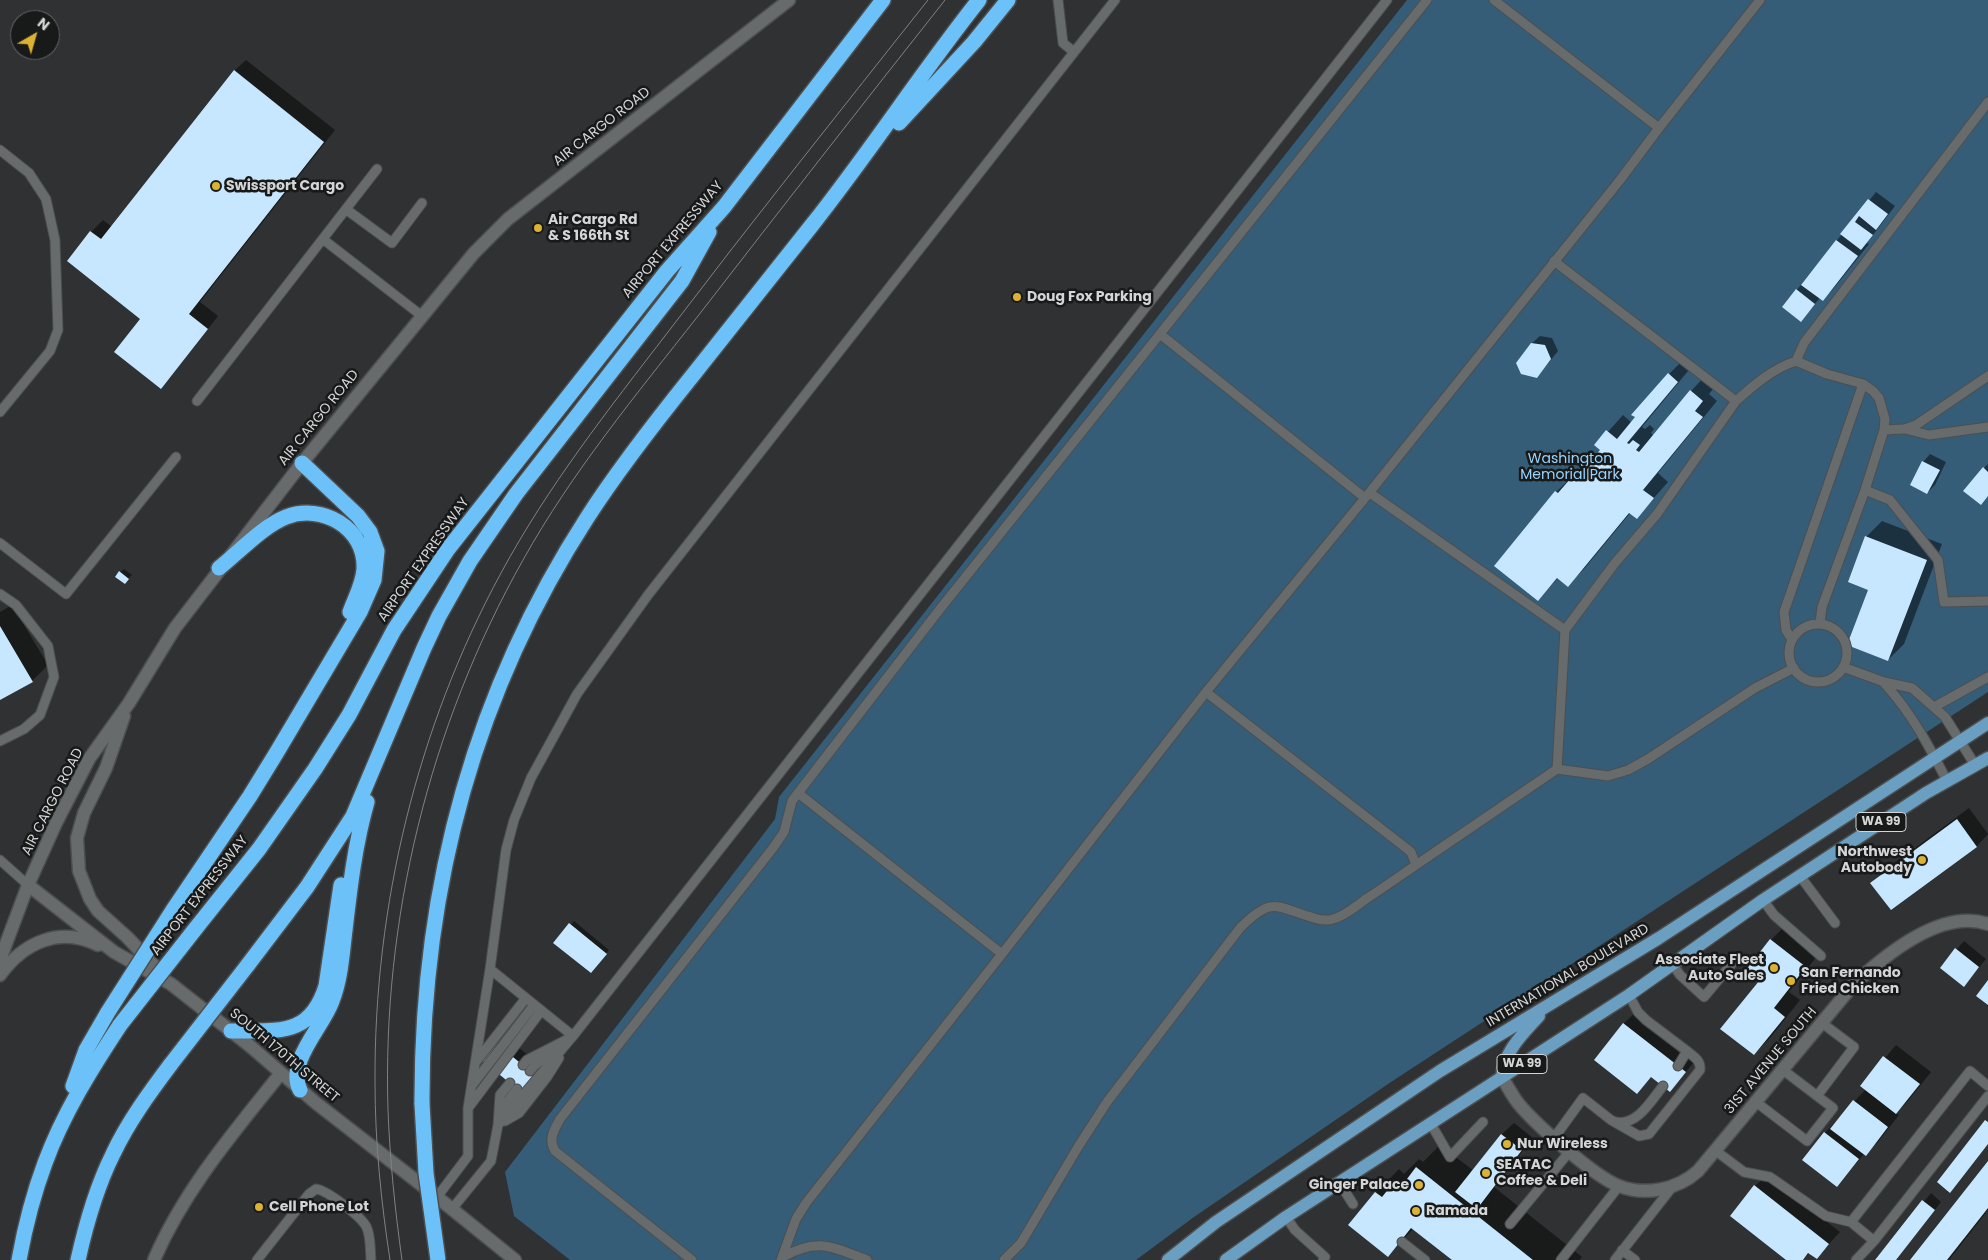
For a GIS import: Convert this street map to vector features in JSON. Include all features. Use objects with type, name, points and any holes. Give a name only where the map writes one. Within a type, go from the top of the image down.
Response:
[{"type":"highway","name":"AIRPORT EXPRESSWAY","points":[[19,1260],[34,1194],[45,1163],[74,1099],[120,1025],[259,849],[315,770],[349,715],[394,630],[448,549],[667,270],[724,207],[883,0]]},
{"type":"highway","points":[[438,1260],[426,1173],[422,1104],[425,998],[432,935],[447,849],[476,750],[498,689],[553,572],[586,518],[622,466],[856,170],[979,0]]},
{"type":"highway","points":[[856,170],[974,42],[1008,0]]},
{"type":"highway","points":[[78,1260],[93,1203],[113,1154],[138,1110],[307,887],[343,834],[374,770],[393,720],[439,616],[474,554],[516,494],[682,281],[724,207]]},
{"type":"highway","points":[[45,1163],[86,1050],[173,910],[250,796],[371,589],[376,569],[377,551],[370,532],[364,523],[302,463]]},
{"type":"highway","points":[[220,568],[274,522],[285,518],[313,512],[324,515],[343,525],[351,532],[361,548],[364,568],[358,592],[330,661]]},
{"type":"highway","points":[[231,1031],[274,1030],[295,1027],[304,1022],[317,1008],[323,997],[328,977],[338,896],[362,825],[393,720]]},
{"type":"highway","points":[[300,1090],[296,1078],[297,1069],[303,1053],[326,1016],[337,988],[351,880],[362,825]]},
{"type":"main road","name":"INTERNATIONAL BOULEVARD","points":[[1168,1260],[1216,1222],[1432,1077],[1659,938],[1988,723]]},
{"type":"main road","name":"WA 99","points":[[1226,1260],[1339,1182],[1629,995],[1763,900],[1926,792],[1988,758]]},
{"type":"main road","points":[[1502,1077],[1505,1059],[1509,1051],[1547,1006]]},
{"type":"street","name":"AIR CARGO ROAD","points":[[0,960],[28,885],[56,823],[89,759],[129,703],[175,628],[220,568],[302,463],[422,316],[474,253],[508,219],[789,0]]},
{"type":"street","points":[[129,703],[106,768],[84,813],[77,838],[79,871],[90,899],[98,911],[171,984]]},
{"type":"street","name":"SOUTH 170TH STREET","points":[[28,885],[114,952],[171,984],[231,1031],[300,1090],[514,1260]]},
{"type":"street","name":"31ST AVENUE SOUTH","points":[[1613,1183],[1632,1190],[1662,1189],[1691,1177],[1716,1151],[1854,984],[1876,963],[1919,935],[1950,922],[1970,920],[1988,924]]},
{"type":"street","points":[[0,975],[20,952],[28,946],[58,936],[73,936],[88,940],[114,952]]},
{"type":"street","points":[[156,1256],[183,1202],[218,1153],[281,1073]]},
{"type":"street","points":[[1502,1077],[1518,1103],[1554,1138],[1613,1183]]},
{"type":"lane","points":[[1058,0],[1063,43],[1074,52]]},
{"type":"lane","points":[[437,1197],[468,1156],[468,1108],[474,1063],[490,969],[506,850],[514,820],[531,778],[577,694],[648,595],[1115,0]]},
{"type":"lane","points":[[498,1125],[572,1036],[1387,0]]},
{"type":"lane","points":[[692,1260],[561,1157],[552,1145],[552,1138],[560,1119],[773,848],[784,832],[792,801],[940,609],[1427,0]]},
{"type":"lane","points":[[1494,0],[1659,128]]},
{"type":"lane","points":[[782,1259],[796,1219],[806,1203],[1206,692],[1620,180],[1760,0]]},
{"type":"lane","points":[[1557,769],[1565,630],[1615,563],[1657,514],[1736,402],[1761,379],[1796,361],[1804,343],[1988,102]]},
{"type":"lane","points":[[0,150],[29,173],[46,199],[55,240],[58,330],[50,351],[0,412]]},
{"type":"lane","points":[[197,401],[378,169]]},
{"type":"lane","points":[[347,210],[392,243],[422,203]]},
{"type":"lane","points":[[324,240],[422,316]]},
{"type":"lane","points":[[1554,262],[1736,402]]},
{"type":"lane","points":[[1160,334],[1367,495],[1565,630]]},
{"type":"lane","points":[[1796,361],[1827,374],[1863,384],[1874,391],[1879,398],[1885,418],[1884,430],[1865,490],[1822,607],[1820,623]]},
{"type":"lane","points":[[1884,430],[1904,429],[1916,425],[1988,376]]},
{"type":"lane","points":[[1792,640],[1786,630],[1784,612],[1863,384]]},
{"type":"lane","points":[[1904,429],[1929,435],[1988,427]]},
{"type":"lane","points":[[0,544],[66,594],[176,457]]},
{"type":"lane","points":[[1865,490],[1890,500],[1938,560],[1944,602],[1988,602]]},
{"type":"lane","points":[[0,594],[16,605],[48,646],[54,677],[40,715],[24,729],[0,741]]},
{"type":"lane","points":[[1820,623],[1830,626],[1838,632],[1844,640],[1847,650],[1843,667],[1838,674],[1821,681],[1812,681],[1803,678],[1794,668],[1789,655],[1792,640],[1801,629],[1810,624],[1820,623]]},
{"type":"lane","points":[[1843,667],[1884,682],[1912,688],[1945,717],[1975,765]]},
{"type":"lane","points":[[1004,1260],[1021,1243],[1107,1102],[1240,928],[1262,908],[1272,905],[1287,907],[1320,919],[1330,920],[1350,910],[1557,769],[1608,776],[1628,770],[1648,759],[1755,688],[1794,668]]},
{"type":"lane","points":[[1934,707],[1988,677]]},
{"type":"lane","points":[[1884,682],[1901,702],[1921,732],[1947,781]]},
{"type":"lane","points":[[1206,692],[1411,852],[1416,864]]},
{"type":"lane","points":[[798,793],[1002,954]]},
{"type":"lane","points":[[0,860],[28,885]]},
{"type":"lane","points":[[1800,876],[1835,923]]},
{"type":"lane","points":[[1763,900],[1774,915],[1821,956]]},
{"type":"lane","points":[[1673,965],[1680,975],[1704,996],[1735,960]]},
{"type":"lane","points":[[490,969],[572,1036]]},
{"type":"lane","points":[[1554,1138],[1583,1098],[1611,1120],[1640,1136],[1649,1134],[1700,1070],[1698,1060],[1646,1020],[1638,1012],[1629,995]]},
{"type":"lane","points":[[474,1063],[526,998]]},
{"type":"lane","points":[[472,1085],[534,1005]]},
{"type":"lane","points":[[468,1108],[541,1011]]},
{"type":"lane","points":[[1817,1096],[1854,1046],[1822,1023]]},
{"type":"lane","points":[[526,1068],[534,1066],[572,1036]]},
{"type":"lane","points":[[1678,1066],[1687,1051]]},
{"type":"lane","points":[[1756,1102],[1807,1142],[1833,1108],[1783,1070]]},
{"type":"lane","points":[[1851,1222],[1970,1071],[1988,1086]]},
{"type":"lane","points":[[452,1209],[491,1161],[498,1125],[500,1095],[513,1086]]},
{"type":"lane","points":[[1611,1120],[1618,1123],[1632,1120],[1646,1107],[1663,1086]]},
{"type":"lane","points":[[1856,1260],[1874,1241],[1988,1096]]},
{"type":"lane","points":[[1431,1124],[1450,1157],[1483,1122]]},
{"type":"lane","points":[[1510,1224],[1570,1151]]},
{"type":"lane","points":[[1716,1151],[1744,1172],[1770,1177],[1826,1216],[1851,1222],[1874,1241]]},
{"type":"lane","points":[[1339,1182],[1354,1204]]},
{"type":"lane","points":[[1561,1260],[1613,1183]]},
{"type":"lane","points":[[1615,1260],[1673,1185]]},
{"type":"lane","points":[[257,1260],[309,1194],[316,1189],[326,1192],[364,1223],[368,1231],[371,1260]]},
{"type":"lane","points":[[1286,1217],[1295,1230],[1326,1259]]},
{"type":"lane","points":[[1402,1242],[1425,1260]]},
{"type":"lane","points":[[782,1259],[800,1248],[828,1245],[866,1260]]},
{"type":"lane","points":[[1622,1250],[1635,1260]]},
{"type":"green space","name":"Washington Memorial Park","points":[[1407,0],[1988,0],[1988,692],[1391,1082],[1194,1217],[1136,1260],[570,1260],[514,1216],[505,1172],[775,819],[779,797]]},
{"type":"building","name":"Swissport Cargo","points":[[234,70],[324,142],[189,314],[208,329],[161,389],[114,352],[140,319],[67,261],[90,231],[101,239]]},
{"type":"building","points":[[1868,199],[1888,214],[1876,230],[1859,216],[1855,222],[1873,235],[1861,250],[1840,234]]},
{"type":"building","points":[[1836,240],[1858,256],[1823,301],[1801,285]]},
{"type":"building","points":[[1796,289],[1815,304],[1801,322],[1782,307]]},
{"type":"building","points":[[1531,343],[1545,345],[1551,359],[1537,378],[1521,374],[1516,363]]},
{"type":"building","points":[[1668,373],[1678,382],[1627,443],[1629,444],[1633,440],[1640,445],[1636,450],[1639,452],[1690,390],[1703,401],[1695,411],[1703,417],[1643,490],[1654,498],[1637,519],[1629,513],[1568,587],[1557,578],[1538,601],[1494,566],[1555,491],[1558,493],[1571,478],[1574,481],[1600,450],[1594,445],[1606,430],[1617,439],[1635,417],[1631,415]]},
{"type":"building","points":[[1922,461],[1940,470],[1927,494],[1910,485]]},
{"type":"building","points":[[1983,467],[1988,472],[1988,496],[1981,505],[1963,491]]},
{"type":"building","points":[[1865,536],[1927,560],[1888,661],[1847,645],[1868,590],[1848,582]]},
{"type":"building","points":[[119,571],[129,579],[125,584],[115,577]]},
{"type":"building","points":[[0,626],[33,682],[0,700]]},
{"type":"building","points":[[1957,819],[1977,847],[1891,910],[1870,883]]},
{"type":"building","points":[[569,923],[607,954],[591,973],[553,943]]},
{"type":"building","points":[[1770,939],[1806,967],[1774,1008],[1785,1017],[1754,1055],[1720,1029],[1759,981],[1746,970]]},
{"type":"building","points":[[1955,948],[1979,967],[1964,987],[1940,968]]},
{"type":"building","points":[[1988,980],[1988,1005],[1976,996]]},
{"type":"building","points":[[1623,1023],[1686,1072],[1670,1092],[1651,1077],[1637,1094],[1594,1060]]},
{"type":"building","points":[[493,1041],[534,1074],[521,1092],[479,1058]]},
{"type":"building","points":[[1883,1056],[1920,1084],[1896,1114],[1860,1086]]},
{"type":"building","points":[[1853,1100],[1888,1127],[1866,1156],[1830,1129]]},
{"type":"building","points":[[1985,1120],[1988,1122],[1988,1144],[1950,1193],[1937,1182]]},
{"type":"building","points":[[1824,1132],[1859,1159],[1837,1187],[1802,1160]]},
{"type":"building","points":[[1501,1134],[1522,1150],[1477,1209],[1455,1192]]},
{"type":"building","points":[[1988,1161],[1988,1208],[1947,1260],[1910,1260]]},
{"type":"building","name":"Ramada","points":[[1416,1167],[1533,1260],[1452,1260],[1411,1228],[1388,1257],[1348,1225],[1375,1192],[1382,1197],[1394,1182],[1401,1187]]},
{"type":"building","points":[[1754,1185],[1829,1244],[1817,1259],[1808,1253],[1803,1260],[1786,1260],[1730,1216]]},
{"type":"building","points":[[1922,1200],[1935,1210],[1896,1260],[1875,1260]]},
{"type":"tram line","points":[[390,1260],[379,1171],[375,1104],[377,1016],[382,950],[392,884],[406,820],[424,756],[446,693],[471,632],[519,541],[580,449],[732,248],[928,0]]},
{"type":"tram line","points":[[402,1260],[393,1185],[388,1110],[388,1039],[393,967],[403,897],[418,826],[437,757],[461,690],[490,624],[523,560],[562,496],[628,405],[945,0]]},
{"type":"place","name":"Swissport Cargo","points":[[216,186]]},
{"type":"place","name":"Air Cargo Rd & S 166th St","points":[[538,228]]},
{"type":"place","name":"Doug Fox Parking","points":[[1017,297]]},
{"type":"place","name":"Northwest Autobody","points":[[1922,860]]},
{"type":"place","name":"Associate Fleet Auto Sales","points":[[1774,968]]},
{"type":"place","name":"San Fernando Fried Chicken","points":[[1791,981]]},
{"type":"place","name":"Nur Wireless","points":[[1507,1144]]},
{"type":"place","name":"SEATAC Coffee & Deli","points":[[1486,1173]]},
{"type":"place","name":"Ginger Palace","points":[[1419,1185]]},
{"type":"place","name":"Cell Phone Lot","points":[[259,1207]]},
{"type":"place","name":"Ramada","points":[[1416,1211]]}]
